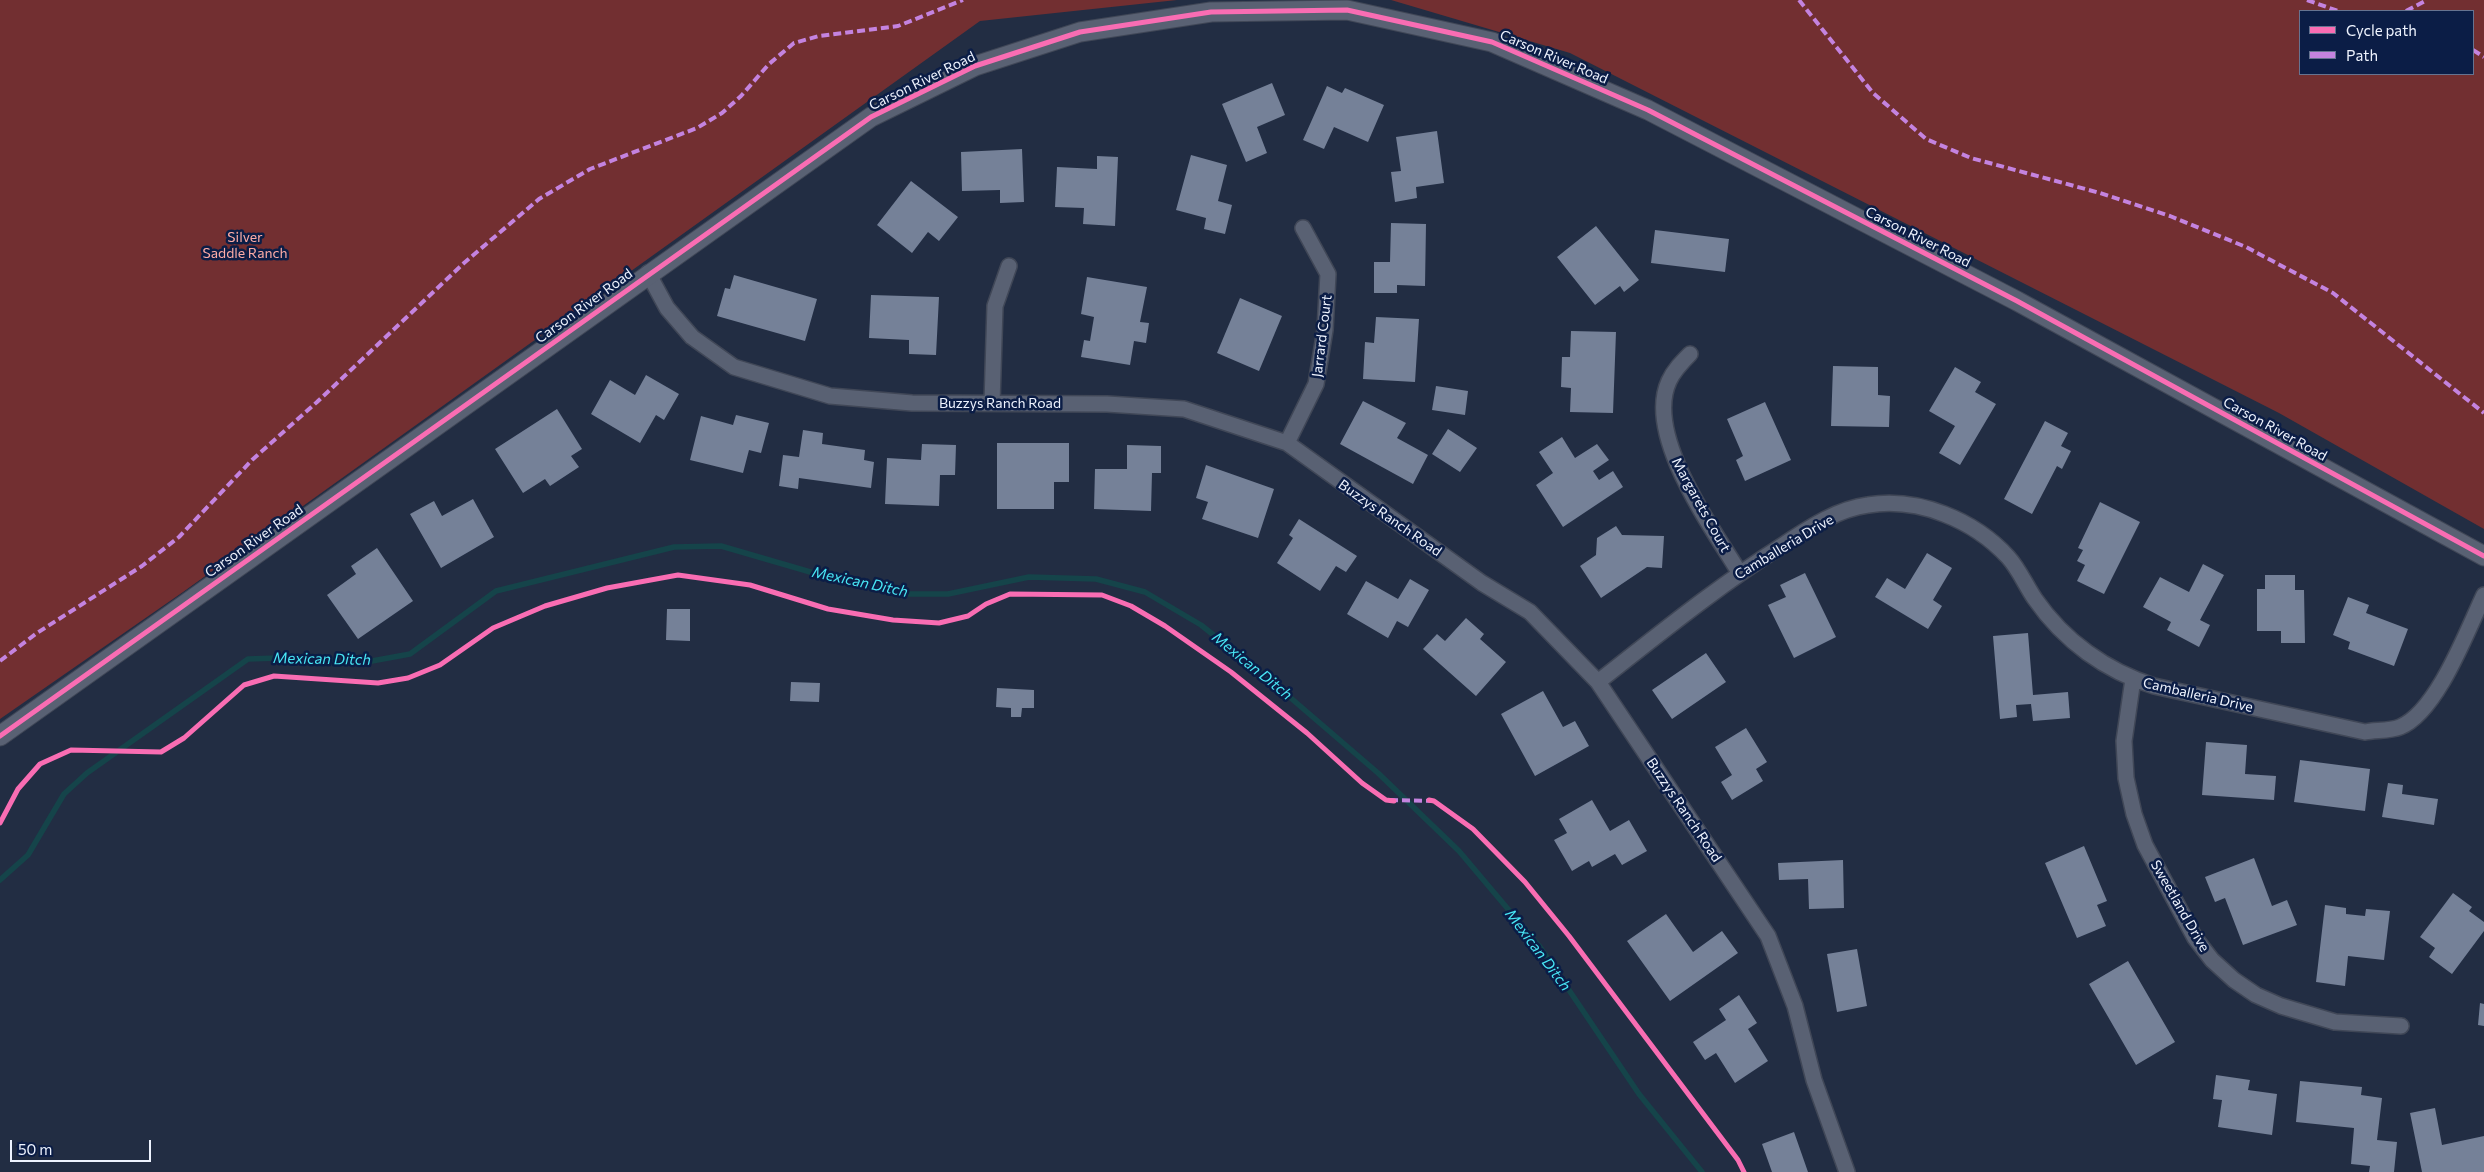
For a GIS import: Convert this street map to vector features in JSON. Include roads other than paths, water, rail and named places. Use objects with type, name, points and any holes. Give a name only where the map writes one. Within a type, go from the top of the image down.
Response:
[{"type":"street","name":"Carson River Road","points":[[0,736],[871,117],[975,66],[1080,32],[1211,12],[1347,10],[1492,42],[1648,110],[2017,301],[2484,556]]},
{"type":"street","name":"Jarrard Court","points":[[1287,443],[1316,384],[1325,330],[1328,274],[1303,228]]},
{"type":"street","points":[[992,403],[996,306],[1009,266]]},
{"type":"street","name":"Buzzys Ranch Road","points":[[648,274],[666,308],[692,337],[734,367],[830,396],[912,403],[1107,404],[1184,409],[1287,443],[1482,582],[1530,612],[1598,682],[1768,936],[1795,1006],[1814,1080],[1847,1172]]},
{"type":"street","name":"Margarets Court","points":[[1690,354],[1678,366],[1668,382],[1664,400],[1664,417],[1669,444],[1678,469],[1739,572]]},
{"type":"street","name":"Camballeria Drive","points":[[1598,682],[1739,572],[1816,524],[1840,513],[1868,505],[1891,504],[1928,509],[1969,525],[1988,538],[2010,558],[2035,599],[2073,643],[2133,679],[2164,688],[2365,732],[2399,728],[2423,710],[2436,692],[2484,595]]},
{"type":"street","name":"Sweetland Drive","points":[[2133,679],[2124,741],[2126,778],[2134,814],[2146,845],[2195,938],[2212,960],[2234,980],[2256,995],[2281,1006],[2334,1022],[2401,1026]]},
{"type":"waterway","name":"Mexican Ditch","points":[[0,880],[28,855],[64,794],[87,773],[248,659],[307,657],[361,663],[410,654],[496,591],[674,547],[721,546],[831,578],[910,594],[948,594],[1029,577],[1096,579],[1145,592],[1201,625],[1264,675],[1378,773],[1459,851],[1540,947],[1639,1094],[1702,1172]]},
{"type":"park label","name":"Silver Saddle Ranch","points":[[245,246]]}]
